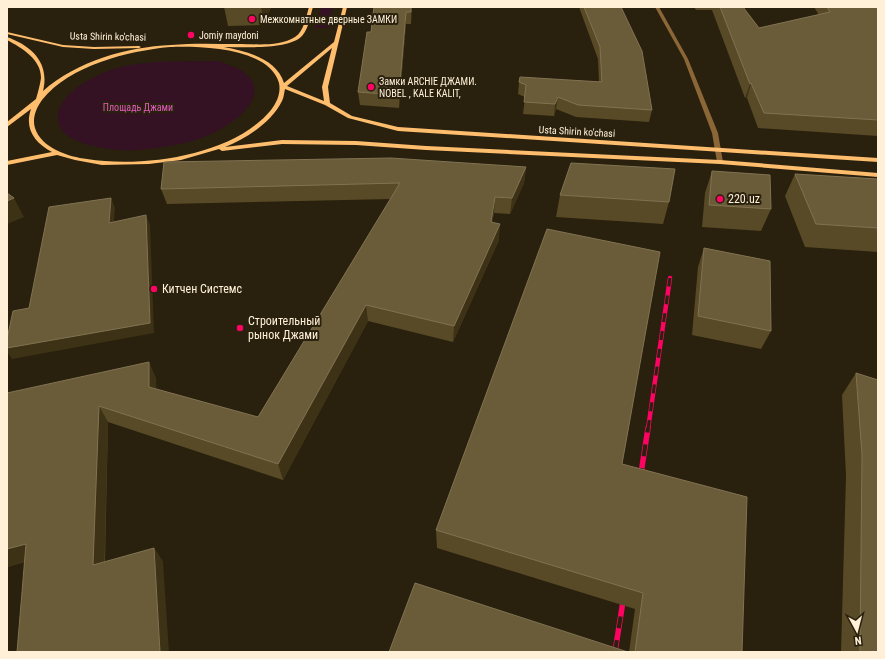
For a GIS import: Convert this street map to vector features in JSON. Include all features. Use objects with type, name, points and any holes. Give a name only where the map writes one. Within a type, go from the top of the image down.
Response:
[{"type":"main road","points":[[7,125],[39,100],[53,86],[69,75],[88,66],[133,52],[162,47],[272,45],[292,40],[303,32],[311,7]]},
{"type":"main road","points":[[326,104],[325,87],[345,7]]},
{"type":"main road","name":"Usta Shirin ko'chasi","points":[[7,33],[78,48],[162,47]]},
{"type":"main road","points":[[7,38],[26,48],[39,63],[43,75],[39,100],[33,111],[31,123],[34,134],[43,144],[57,153],[86,162],[123,165],[163,161],[203,152],[282,142],[356,143],[720,162],[878,175]]},
{"type":"main road","points":[[283,86],[337,42]]},
{"type":"main road","points":[[202,46],[223,48],[241,52],[257,58],[269,65],[278,74],[283,86],[281,98],[276,108],[265,120],[249,132],[228,143],[203,152]]},
{"type":"main road","name":"Usta Shirin ko'chasi","points":[[283,86],[326,104],[350,117],[398,129],[878,160]]},
{"type":"main road","points":[[7,163],[57,153]]},
{"type":"street","points":[[657,7],[686,59],[715,133],[720,162]]},
{"type":"green space","points":[[321,7],[333,7],[328,28],[315,28]]},
{"type":"green space","name":"Площадь Джами","points":[[219,61],[239,69],[251,79],[255,89],[253,99],[246,109],[237,118],[214,133],[180,144],[138,150],[119,150],[83,143],[65,134],[60,127],[58,117],[60,108],[65,100],[81,85],[108,71],[121,67],[148,63]]},
{"type":"building","points":[[374,7],[411,7],[411,12],[406,12],[399,95],[358,92],[367,32],[371,32]]},
{"type":"building","points":[[584,7],[621,7],[642,51],[652,110],[578,105],[558,97],[555,104],[524,102],[526,85],[519,82],[520,77],[602,82],[600,47]]},
{"type":"building","points":[[720,7],[743,7],[759,28],[830,12],[827,7],[878,7],[878,120],[764,113],[751,83],[750,84]]},
{"type":"building","points":[[391,158],[526,167],[512,198],[495,197],[491,222],[500,224],[454,326],[366,305],[278,464],[99,406],[93,565],[154,548],[160,652],[17,652],[26,544],[7,549],[7,393],[149,362],[149,387],[258,417],[400,183],[161,189],[164,162]]},
{"type":"building","points":[[571,163],[675,169],[669,202],[560,195]]},
{"type":"building","points":[[712,171],[770,175],[771,209],[709,205]]},
{"type":"building","points":[[795,174],[878,179],[878,228],[816,224]]},
{"type":"building","points":[[7,193],[14,198],[7,201]]},
{"type":"building","points":[[111,198],[109,223],[146,215],[150,323],[7,348],[7,339],[13,311],[29,308],[49,207]]},
{"type":"building","points":[[547,229],[660,252],[622,464],[747,497],[742,652],[635,652],[643,593],[436,530]]},
{"type":"building","points":[[704,248],[770,261],[771,331],[698,316]]},
{"type":"building","points":[[856,373],[878,380],[878,652],[860,652],[862,455]]},
{"type":"building","points":[[415,583],[628,652],[389,652]]},
{"type":"railway","points":[[648,429],[670,278]]},
{"type":"railway","points":[[640,480],[648,428]]},
{"type":"railway","points":[[615,652],[624,595]]},
{"type":"place","name":"Межкомнатные дверные ЗАМКИ","points":[[252,19]]},
{"type":"place","name":"Jomiy maydoni","points":[[191,35]]},
{"type":"place","name":"Замки ARCHIE ДЖАМИ. NOBEL , KALE KALIT,","points":[[371,87]]},
{"type":"place","name":"220.uz","points":[[720,199]]},
{"type":"place","name":"Китчен Системс","points":[[154,289]]},
{"type":"place","name":"Строительный рынок Джами","points":[[240,328]]}]
